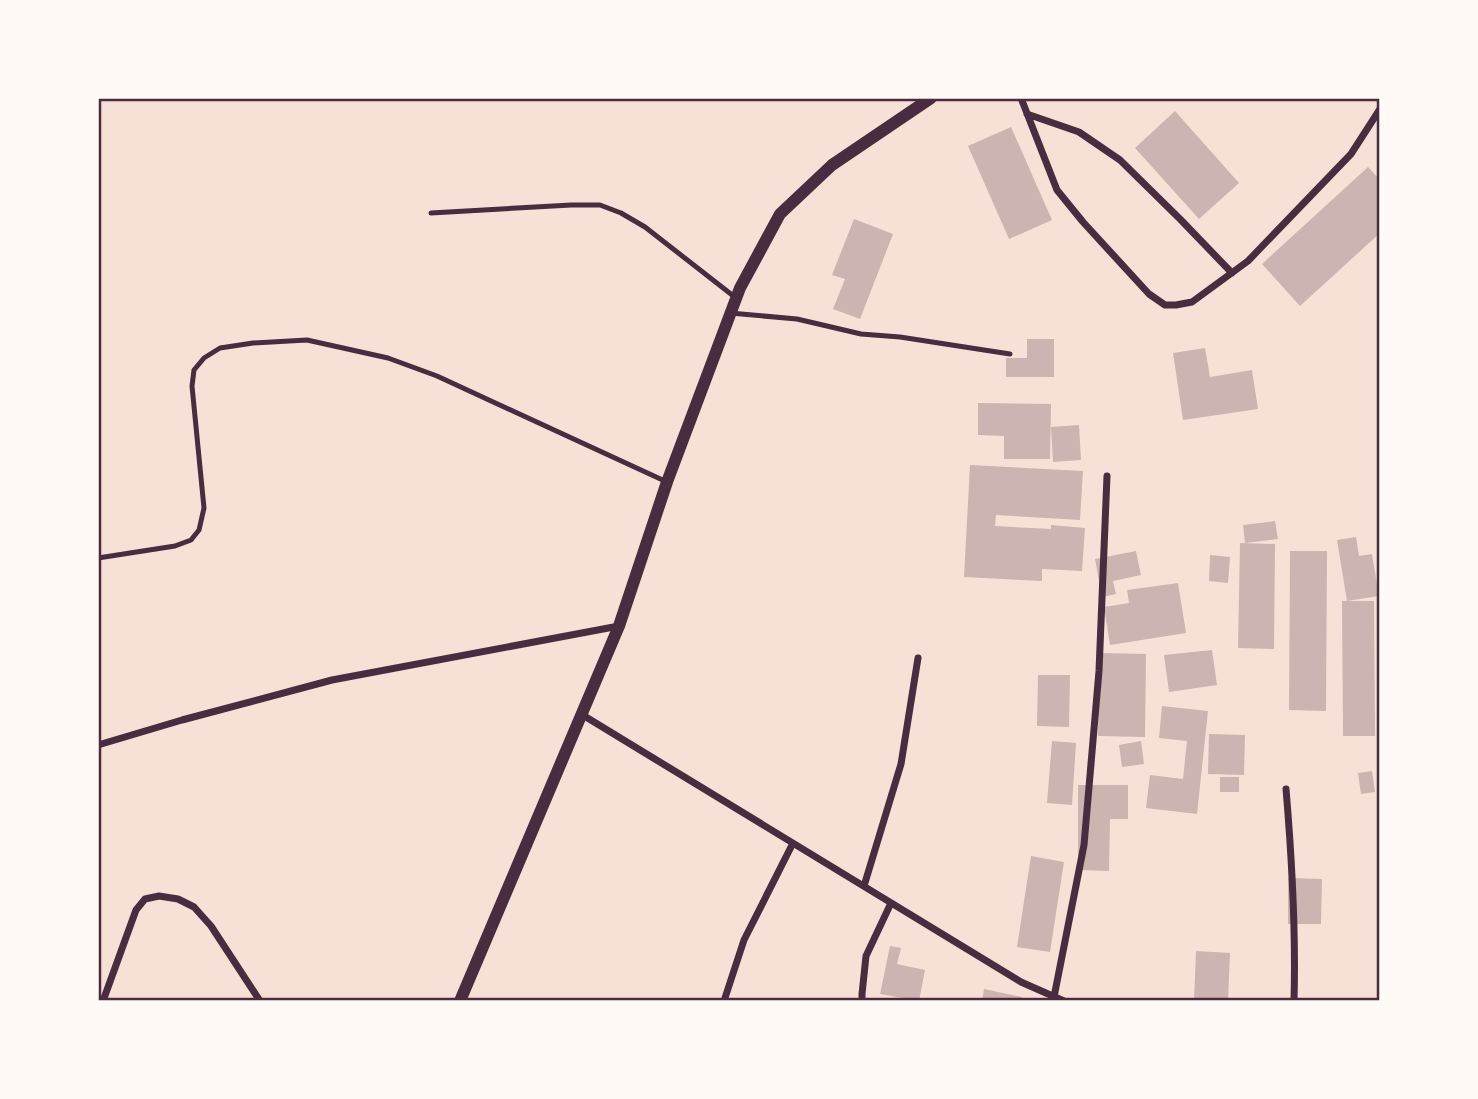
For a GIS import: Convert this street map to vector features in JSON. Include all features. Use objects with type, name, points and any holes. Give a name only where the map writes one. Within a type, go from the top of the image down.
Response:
[{"type":"street","points":[[460,1001],[619,626],[667,482],[736,298],[780,214],[832,165],[931,98]]},
{"type":"street","points":[[1021,98],[1057,190],[1149,294],[1165,305],[1192,302],[1248,261],[1350,154],[1380,109]]},
{"type":"street","points":[[1027,114],[1079,132],[1120,160],[1232,273]]},
{"type":"street","points":[[1054,997],[1084,845],[1100,671],[1107,476]]},
{"type":"street","points":[[98,745],[332,680],[619,626]]},
{"type":"street","points":[[864,886],[901,764],[918,658]]},
{"type":"street","points":[[582,714],[1021,982],[1064,1001]]},
{"type":"street","points":[[1286,789],[1292,864],[1294,1001]]},
{"type":"street","points":[[724,1001],[744,940],[793,843]]},
{"type":"street","points":[[103,1001],[136,910],[145,899],[159,896],[178,899],[194,907],[211,926],[260,1001]]},
{"type":"street","points":[[862,1001],[866,956],[891,903]]},
{"type":"lane","points":[[431,213],[600,205],[645,227],[736,298]]},
{"type":"lane","points":[[730,313],[797,319],[861,334],[900,337],[1010,354]]},
{"type":"lane","points":[[98,558],[175,546],[191,540],[199,530],[204,508],[192,386],[194,370],[204,358],[220,348],[253,343],[307,340],[388,358],[437,376],[667,482]]},
{"type":"building","points":[[1175,111],[1239,183],[1199,219],[1135,148]]},
{"type":"building","points":[[1011,127],[1052,220],[1009,239],[968,146]]},
{"type":"building","points":[[1368,167],[1380,180],[1380,233],[1300,306],[1262,264]]},
{"type":"building","points":[[854,219],[893,234],[860,319],[833,309],[845,279],[832,275]]},
{"type":"building","points":[[1027,339],[1054,339],[1054,377],[1006,377],[1006,358],[1027,358]]},
{"type":"building","points":[[1205,348],[1210,377],[1252,370],[1258,409],[1183,420],[1173,353]]},
{"type":"building","points":[[978,403],[1051,404],[1050,459],[1004,459],[1004,436],[978,435]]},
{"type":"building","points":[[1079,425],[1081,460],[1053,462],[1051,427]]},
{"type":"building","points":[[970,465],[1083,471],[1080,520],[996,515],[995,526],[1051,529],[1051,525],[1085,528],[1082,571],[1042,569],[1042,581],[964,577]]},
{"type":"building","points":[[1275,521],[1278,539],[1245,543],[1243,525]]},
{"type":"building","points":[[1356,537],[1359,556],[1372,554],[1379,596],[1347,601],[1337,540]]},
{"type":"building","points":[[1240,543],[1275,544],[1274,649],[1238,648]]},
{"type":"building","points":[[1136,551],[1141,575],[1113,581],[1116,594],[1102,597],[1095,559]]},
{"type":"building","points":[[1290,551],[1327,551],[1326,711],[1289,710]]},
{"type":"building","points":[[1210,555],[1230,557],[1228,583],[1209,581]]},
{"type":"building","points":[[1178,583],[1186,633],[1110,645],[1104,607],[1129,603],[1127,590]]},
{"type":"building","points":[[1342,601],[1374,601],[1375,736],[1343,736]]},
{"type":"building","points":[[1212,650],[1217,685],[1169,692],[1164,655]]},
{"type":"building","points":[[1100,653],[1146,654],[1145,737],[1098,736]]},
{"type":"building","points":[[1038,675],[1070,675],[1069,727],[1037,726]]},
{"type":"building","points":[[1162,706],[1208,711],[1197,814],[1146,808],[1150,775],[1183,779],[1187,741],[1159,738]]},
{"type":"building","points":[[1209,734],[1245,735],[1244,775],[1208,774]]},
{"type":"building","points":[[1052,741],[1076,743],[1072,805],[1047,803]]},
{"type":"building","points":[[1141,741],[1144,764],[1122,767],[1119,745]]},
{"type":"building","points":[[1372,771],[1375,792],[1361,794],[1358,773]]},
{"type":"building","points":[[1220,777],[1239,777],[1239,792],[1220,792]]},
{"type":"building","points":[[1078,785],[1128,785],[1128,819],[1110,819],[1109,871],[1078,870]]},
{"type":"building","points":[[1031,856],[1064,862],[1050,952],[1017,947]]},
{"type":"building","points":[[1288,878],[1322,879],[1321,924],[1288,924]]},
{"type":"building","points":[[890,946],[901,948],[897,964],[925,970],[919,1001],[880,994]]},
{"type":"building","points":[[1196,951],[1230,953],[1228,1001],[1194,1001]]},
{"type":"building","points":[[984,989],[1022,997],[1021,1001],[982,1001]]}]
